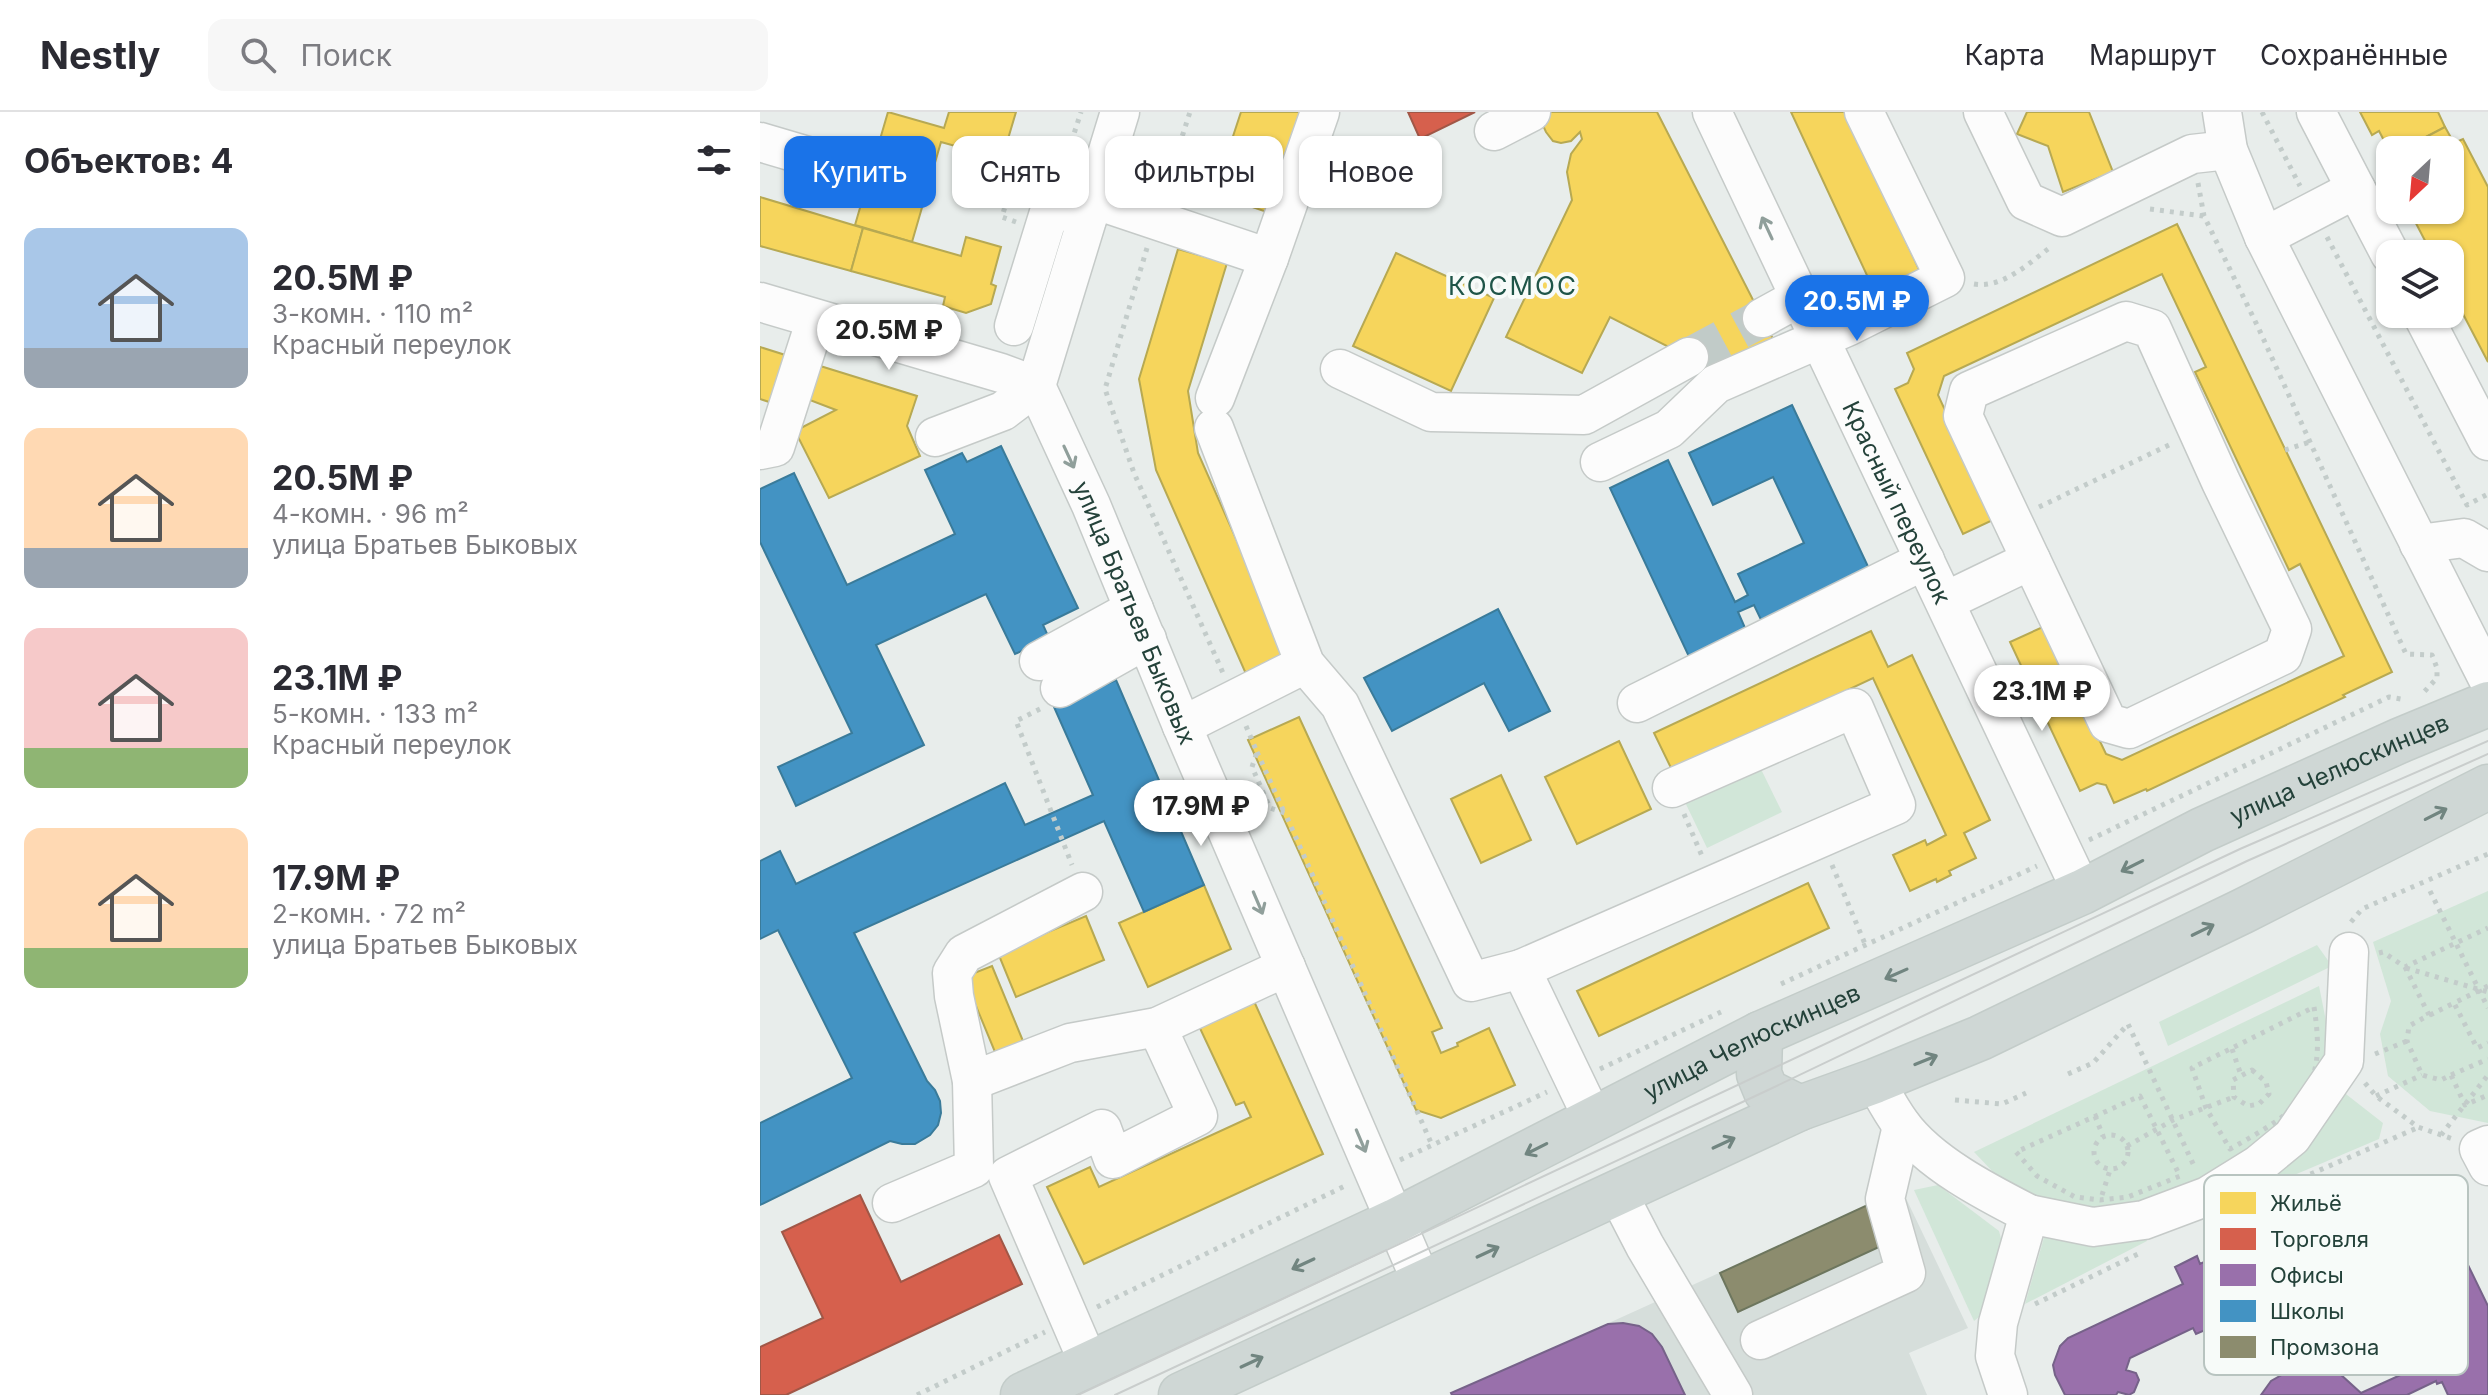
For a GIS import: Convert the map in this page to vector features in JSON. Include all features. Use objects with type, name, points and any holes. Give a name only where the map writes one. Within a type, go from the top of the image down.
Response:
[{"type":"main road","name":"улица Челюскинцев","points":[[1023,1395],[1395,1221],[1760,1034],[2082,892],[2202,830],[2488,704]]},
{"type":"main road","points":[[1181,1395],[1800,1108],[1980,1038],[2243,911],[2488,787]]},
{"type":"main road","points":[[1760,1034],[1759,1074],[1766,1091],[1800,1108]]},
{"type":"street","points":[[935,437],[1003,411],[1036,386],[1120,112]]},
{"type":"street","points":[[1320,112],[1215,413],[1305,664],[1340,705],[1471,982],[1521,969],[1896,805],[1854,708],[1672,788]]},
{"type":"street","points":[[1494,131],[1531,112]]},
{"type":"street","name":"Красный переулок","points":[[1712,112],[2082,892]]},
{"type":"street","points":[[1600,462],[1669,429],[1716,384],[1820,339],[1945,278],[1864,112]]},
{"type":"street","points":[[1983,112],[2026,201],[2062,217],[2210,152]]},
{"type":"street","points":[[2222,112],[2210,152],[2264,237],[2488,679]]},
{"type":"street","points":[[2316,112],[2383,240]]},
{"type":"street","points":[[760,142],[784,149]]},
{"type":"street","points":[[2264,237],[2356,189]]},
{"type":"street","points":[[1014,326],[1050,208]]},
{"type":"street","points":[[1077,208],[1156,221],[1269,258]]},
{"type":"street","points":[[1762,318],[1800,297]]},
{"type":"street","points":[[760,302],[1036,386]]},
{"type":"street","points":[[760,450],[775,447],[816,319]]},
{"type":"street","points":[[2126,321],[2152,329],[2197,431],[2292,629],[2283,655],[2129,729],[2108,723],[1963,416],[1969,391],[2126,321]]},
{"type":"street","points":[[2429,328],[2488,441]]},
{"type":"street","points":[[1340,369],[1431,412],[1584,415],[1689,357]]},
{"type":"street","name":"улица Братьев Быковых","points":[[1036,386],[1078,511],[1140,624],[1422,1283]]},
{"type":"street","points":[[2419,544],[2464,538],[2488,552]]},
{"type":"street","points":[[1637,703],[1925,560]]},
{"type":"street","points":[[1946,601],[2031,560]]},
{"type":"street","points":[[1047,686],[1140,624]]},
{"type":"street","points":[[1182,726],[1305,664]]},
{"type":"street","points":[[1083,892],[964,954],[952,973],[954,996],[991,1172],[1070,1320],[1089,1364]]},
{"type":"street","points":[[2242,1175],[2292,1137],[2344,1061],[2360,944]]},
{"type":"street","points":[[972,1081],[1070,1043],[1157,1027],[1286,967]]},
{"type":"street","points":[[1521,969],[1593,1119]]},
{"type":"street","points":[[892,1203],[991,1172],[1102,1129],[1113,1159],[1198,1116],[1157,1027]]},
{"type":"street","points":[[1875,1081],[1902,1126],[1935,1157],[1980,1188],[2029,1214],[2093,1227],[2144,1220],[2204,1198]]},
{"type":"street","points":[[1760,1340],[1906,1273],[1885,1199],[1902,1126]]},
{"type":"street","points":[[1617,1192],[1645,1246],[1733,1395]]},
{"type":"street","points":[[2008,1395],[1995,1356],[1998,1323],[2029,1214]]},
{"type":"path","points":[[1073,136],[1081,112]]},
{"type":"path","points":[[1190,112],[1105,389],[1134,473],[1432,1145]]},
{"type":"path","points":[[2262,112],[2467,505],[2488,494]]},
{"type":"path","points":[[2210,152],[2204,216],[2258,327],[2406,654],[2432,655],[2437,678],[2422,693]]},
{"type":"path","points":[[2013,520],[2197,431]]},
{"type":"path","points":[[2285,450],[2310,442]]},
{"type":"path","points":[[1047,686],[1016,721],[1083,892]]},
{"type":"path","points":[[1779,985],[2389,697],[2408,701]]},
{"type":"path","points":[[1257,752],[1252,767],[1270,808],[1285,813]]},
{"type":"path","points":[[1672,788],[1715,884]]},
{"type":"path","points":[[1821,838],[1865,945]]},
{"type":"path","points":[[2479,990],[2405,967],[2360,944],[2362,909],[2488,854]]},
{"type":"path","points":[[2430,891],[2488,1008]]},
{"type":"path","points":[[2405,967],[2488,928]]},
{"type":"path","points":[[2405,967],[2429,1015]]},
{"type":"path","points":[[2422,1075],[2407,1041],[2409,1026],[2479,990],[2488,989]]},
{"type":"path","points":[[2376,1096],[2422,1075],[2441,1080],[2486,1060],[2454,1003]]},
{"type":"path","points":[[2314,1007],[2319,1038],[2313,1081],[2300,1102],[2279,1122],[2230,1149],[2206,1108],[2192,1068],[2314,1007]]},
{"type":"path","points":[[917,1395],[1374,1172],[1722,1012]]},
{"type":"path","points":[[2068,1074],[2093,1063],[2128,1024],[2204,1187]]},
{"type":"path","points":[[2381,1052],[2407,1041]]},
{"type":"path","points":[[2477,1048],[2488,1043]]},
{"type":"path","points":[[2232,1049],[2241,1075]]},
{"type":"path","points":[[2344,1061],[2376,1096],[2418,1127],[2485,1153]]},
{"type":"path","points":[[2252,1070],[2266,1082],[2269,1094],[2259,1104],[2248,1106],[2234,1097],[2233,1080],[2241,1075],[2252,1070]]},
{"type":"path","points":[[2451,1075],[2465,1105]]},
{"type":"path","points":[[2441,1135],[2488,1075]]},
{"type":"path","points":[[1955,1100],[2002,1104],[2026,1093]]},
{"type":"path","points":[[2465,1105],[2488,1095]]},
{"type":"path","points":[[2140,1096],[2157,1130],[2180,1176],[2128,1197],[2100,1200],[2075,1197],[2037,1176],[2016,1152],[2140,1096]]},
{"type":"path","points":[[2127,1146],[2173,1120],[2234,1097]]},
{"type":"path","points":[[2095,1116],[2103,1136]]},
{"type":"path","points":[[2309,1175],[2418,1127]]},
{"type":"path","points":[[2113,1134],[2127,1146],[2128,1155],[2118,1168],[2110,1170],[2097,1162],[2093,1152],[2094,1144],[2103,1136],[2113,1134]]},
{"type":"path","points":[[2258,1165],[2263,1175]]},
{"type":"path","points":[[1998,1323],[2153,1247],[2144,1220]]},
{"type":"shaded area","points":[[1902,1190],[1968,1328],[1909,1353],[1927,1395],[1450,1395]]},
{"type":"green space","points":[[1758,763],[1782,812],[1707,848],[1683,798]]},
{"type":"green space","points":[[2488,891],[2488,1123],[2430,1111],[2388,1076],[2380,1034],[2391,1001],[2373,942]]},
{"type":"green space","points":[[2317,945],[2332,966],[2168,1046],[2159,1022]]},
{"type":"green space","points":[[2319,986],[2330,1041],[2295,1124],[2215,1175],[2204,1175],[2202,1183],[2090,1215],[2016,1196],[1974,1152]]},
{"type":"green space","points":[[2342,1091],[2383,1123],[2379,1139],[2294,1175],[2268,1175],[2266,1171]]},
{"type":"green space","points":[[1938,1185],[1999,1231],[2003,1246],[1996,1303],[1974,1321],[1914,1190]]},
{"type":"green space","points":[[2142,1228],[2147,1241],[2025,1304],[2045,1234],[2065,1242],[2100,1240]]},
{"type":"building: Жильё","points":[[888,112],[944,128],[949,112],[1016,112],[1009,136],[952,136],[952,145],[941,142],[936,159],[936,136],[881,136]]},
{"type":"building: Жильё","points":[[1241,112],[1304,112],[1283,174],[1283,136],[1233,136]]},
{"type":"building: Жильё","points":[[1537,112],[1657,112],[1773,339],[1710,368],[1610,317],[1582,373],[1506,337],[1572,200],[1567,172],[1571,154],[1582,139],[1580,132],[1571,141],[1553,141]]},
{"type":"building: Жильё","points":[[1791,112],[1846,112],[1923,278],[1878,299]]},
{"type":"building: Жильё","points":[[2027,112],[2089,112],[2113,172],[2063,192],[2048,146],[2017,134]]},
{"type":"building: Жильё","points":[[2360,112],[2438,112],[2445,127],[2428,136],[2382,136],[2379,131],[2372,135]]},
{"type":"building: Жильё","points":[[2445,127],[2450,136],[2428,136]]},
{"type":"building: Жильё","points":[[2464,141],[2488,187],[2488,362],[2464,316],[2464,240],[2425,240],[2416,224],[2464,224]]},
{"type":"building: Жильё","points":[[760,197],[784,204],[784,208],[797,208],[863,228],[851,271],[760,246]]},
{"type":"building: Жильё","points":[[860,208],[922,208],[912,242],[855,225]]},
{"type":"building: Жильё","points":[[1255,208],[1272,208],[1270,213]]},
{"type":"building: Жильё","points":[[2177,224],[2392,672],[2147,791],[2114,803],[2106,785],[2097,783],[2080,791],[2010,642],[2045,626],[2106,754],[2122,760],[2344,656],[2300,564],[2289,570],[2195,372],[2206,367],[2162,274],[1944,376],[1938,395],[1995,519],[1963,534],[1895,389],[1908,383],[1914,369],[1907,353]]},
{"type":"building: Жильё","points":[[863,228],[961,256],[966,237],[1001,247],[991,284],[996,286],[991,304],[966,313],[943,306],[945,297],[851,271]]},
{"type":"building: Жильё","points":[[1178,249],[1227,263],[1188,391],[1198,453],[1292,665],[1250,683],[1156,470],[1139,379]]},
{"type":"building: Жильё","points":[[1396,253],[1494,298],[1451,391],[1353,346]]},
{"type":"building: Жильё","points":[[760,347],[817,365],[802,413],[760,399]]},
{"type":"building: Жильё","points":[[817,365],[917,396],[907,426],[920,456],[829,498],[795,431],[836,410],[807,399]]},
{"type":"building: Жильё","points":[[1871,631],[1888,667],[1912,655],[1990,820],[1964,833],[1976,858],[1949,871],[1951,875],[1937,882],[1936,879],[1910,891],[1893,855],[1925,840],[1927,845],[1946,835],[1873,678],[1673,772],[1654,733]]},
{"type":"building: Жильё","points":[[1299,717],[1442,1028],[1432,1032],[1441,1053],[1489,1028],[1515,1085],[1441,1118],[1416,1110],[1248,740]]},
{"type":"building: Жильё","points":[[1619,741],[1651,809],[1577,844],[1545,777]]},
{"type":"building: Жильё","points":[[1501,775],[1531,840],[1481,863],[1451,799]]},
{"type":"building: Жильё","points":[[1808,883],[1829,928],[1599,1036],[1577,991]]},
{"type":"building: Жильё","points":[[1204,885],[1231,949],[1148,987],[1119,923]]},
{"type":"building: Жильё","points":[[1086,916],[1104,960],[1016,997],[998,953]]},
{"type":"building: Жильё","points":[[992,966],[1023,1041],[995,1052],[964,977]]},
{"type":"building: Жильё","points":[[1253,999],[1323,1154],[1084,1264],[1047,1187],[1090,1167],[1099,1187],[1251,1117],[1244,1102],[1236,1105],[1198,1024]]},
{"type":"building: Торговля","points":[[1408,112],[1475,112],[1426,136],[1419,136]]},
{"type":"building: Торговля","points":[[860,1195],[901,1282],[999,1235],[1022,1284],[786,1395],[760,1395],[760,1347],[823,1318],[782,1232]]},
{"type":"building: Офисы","points":[[2197,1256],[2200,1264],[2204,1262],[2204,1331],[2196,1334],[2193,1328],[2130,1358],[2126,1370],[2136,1373],[2139,1380],[2134,1392],[2129,1395],[2118,1392],[2116,1395],[2065,1395],[2053,1365],[2060,1346],[2068,1338],[2183,1284],[2175,1267]]},
{"type":"building: Офисы","points":[[2468,1265],[2488,1306],[2488,1395],[2448,1395],[2442,1382],[2437,1384],[2436,1381],[2407,1395],[2261,1395],[2271,1381],[2282,1375],[2341,1375],[2361,1393],[2401,1375],[2468,1375]]},
{"type":"building: Офисы","points":[[1608,1324],[1639,1326],[1652,1334],[1662,1347],[1685,1395],[1451,1393]]},
{"type":"building: Школы","points":[[1792,405],[1872,575],[1764,626],[1754,605],[1738,612],[1749,637],[1692,663],[1610,488],[1668,460],[1735,602],[1748,595],[1738,574],[1804,543],[1773,477],[1713,505],[1689,453]]},
{"type":"building: Школы","points":[[1001,446],[1078,608],[1043,625],[1049,638],[1015,654],[986,594],[876,645],[924,745],[796,806],[778,767],[852,733],[760,542],[760,489],[794,473],[847,585],[955,534],[925,470],[962,453],[967,462]]},
{"type":"building: Школы","points":[[1498,609],[1550,711],[1509,731],[1484,683],[1392,731],[1364,678]]},
{"type":"building: Школы","points":[[1116,680],[1204,885],[1144,912],[1104,821],[854,933],[927,1081],[940,1101],[938,1125],[930,1135],[915,1144],[890,1141],[760,1205],[760,1123],[852,1078],[778,930],[760,939],[760,861],[780,851],[796,884],[1005,783],[1025,825],[1093,795],[1054,707]]},
{"type":"building: Промзона","points":[[1874,1202],[1892,1241],[1738,1312],[1720,1273]]},
{"type":"tunnel","points":[[1689,357],[1762,318]]},
{"type":"tram line","points":[[1078,1395],[2240,849],[2488,741]]},
{"type":"tram line","points":[[1115,1395],[1766,1091],[2247,861],[2488,754]]},
{"type":"district","name":"КОСМОС","points":[[1513,285]]}]
